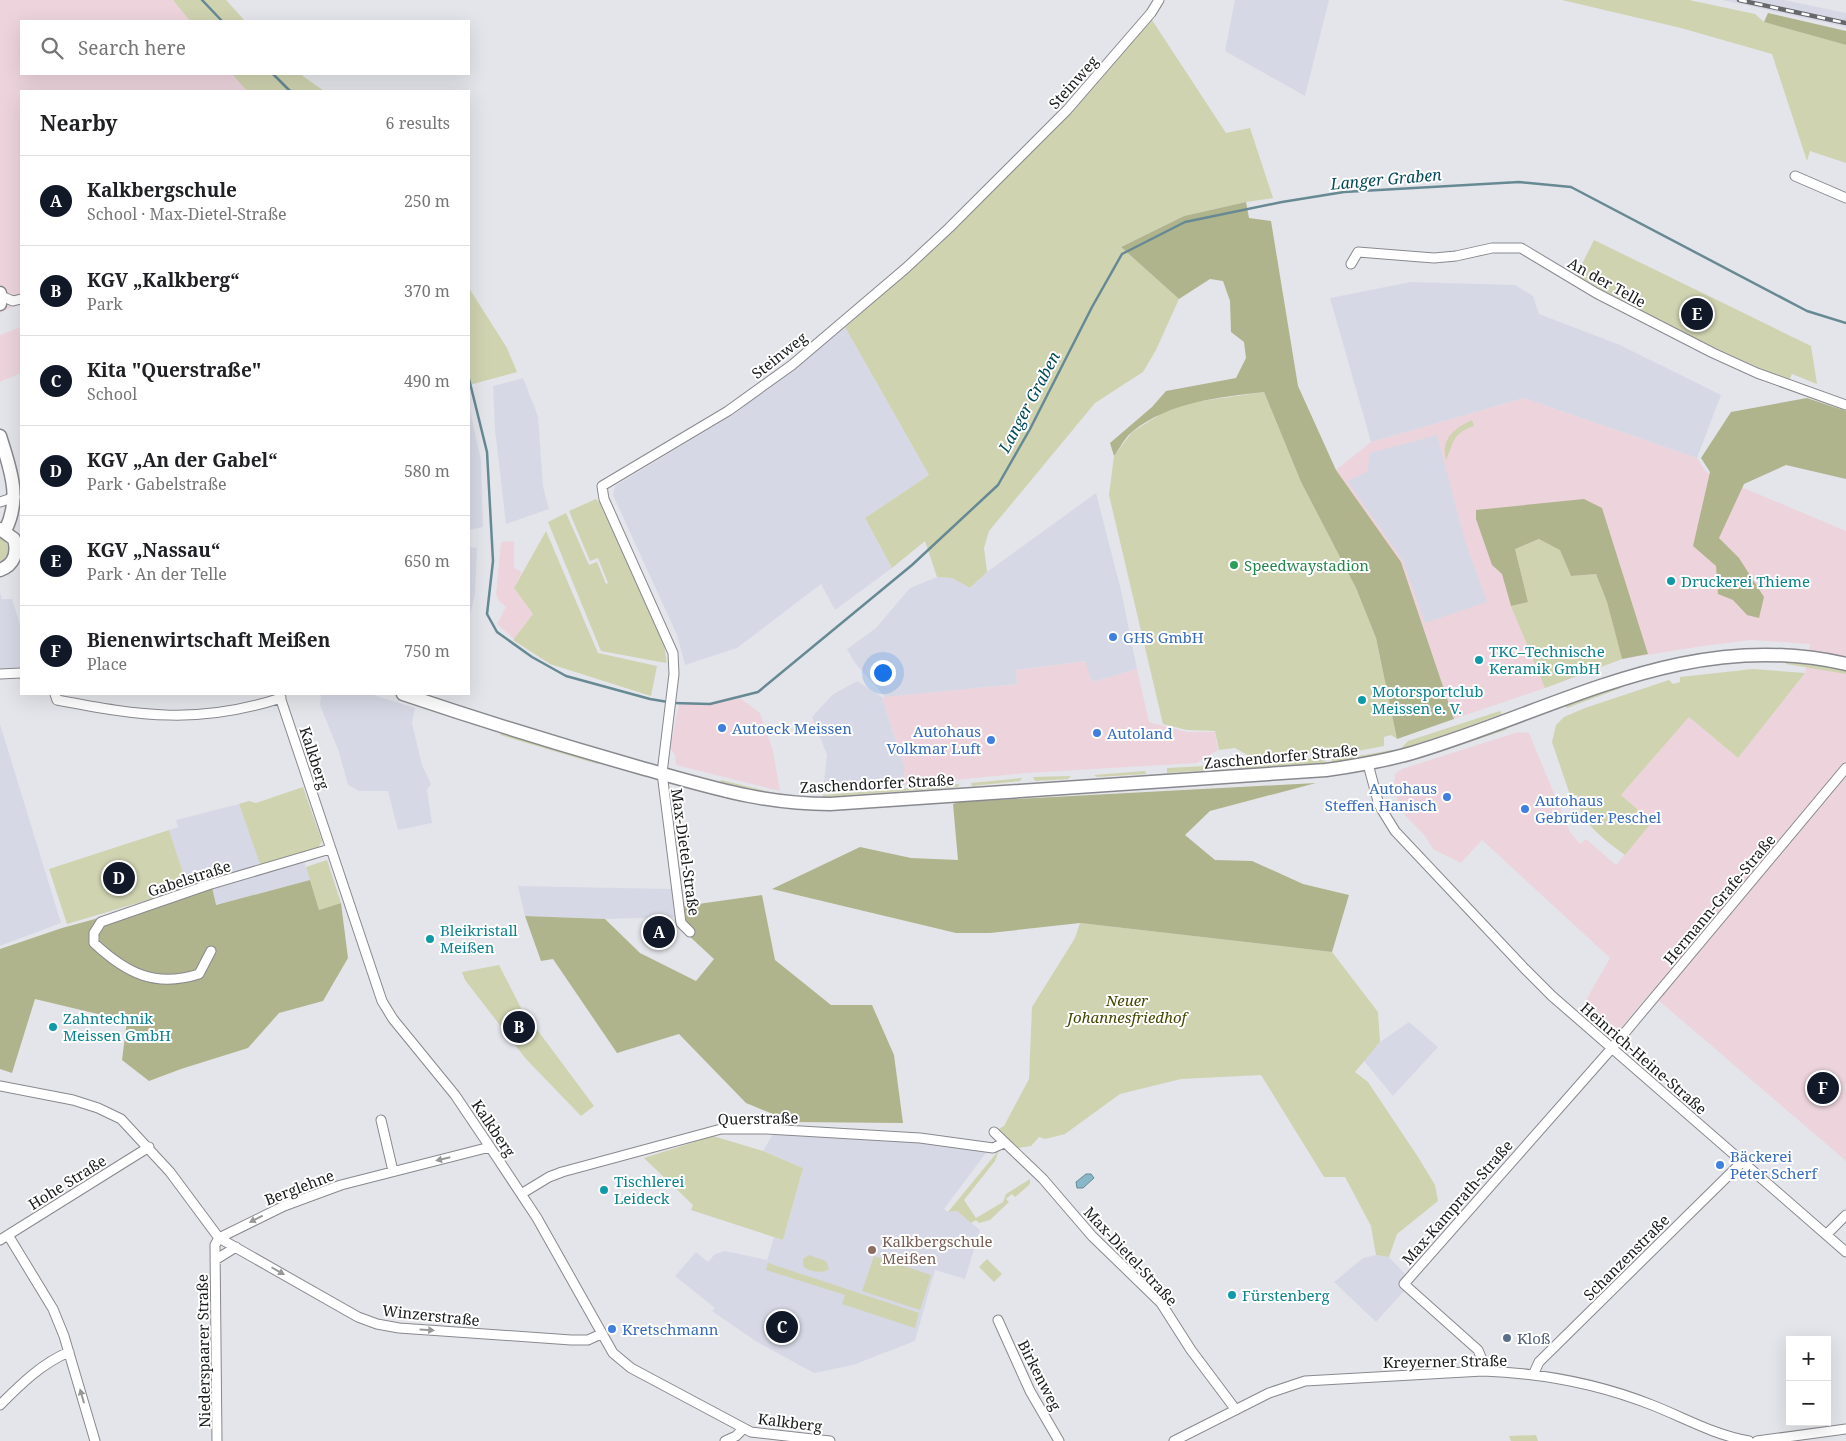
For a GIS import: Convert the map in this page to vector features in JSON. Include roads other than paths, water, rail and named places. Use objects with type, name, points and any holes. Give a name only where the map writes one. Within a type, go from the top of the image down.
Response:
[{"type":"street","name":"Steinweg","points":[[662,773],[673,689],[674,663],[669,642],[625,548],[604,499],[602,486],[728,411],[792,365],[906,268],[950,228],[1066,110],[1152,13],[1159,0]]},
{"type":"street","points":[[1795,176],[1846,198]]},
{"type":"street","name":"An der Telle","points":[[1351,264],[1358,252],[1441,258],[1492,248],[1521,248],[1596,293],[1713,352],[1757,373],[1846,405]]},
{"type":"street","points":[[0,298],[13,301],[20,299]]},
{"type":"street","points":[[0,436],[11,472],[15,497],[11,519],[3,530],[14,539],[17,565],[0,570]]},
{"type":"street","points":[[0,502],[15,497]]},
{"type":"street","name":"Zaschendorfer Straße","points":[[406,695],[497,726],[748,798],[800,805],[1285,774],[1368,764],[1412,752],[1601,685],[1670,665],[1711,658],[1756,655],[1812,658],[1846,664]]},
{"type":"street","points":[[0,674],[20,674]]},
{"type":"street","points":[[55,695],[57,700],[67,702],[178,717],[229,712],[280,696]]},
{"type":"street","name":"Kalkberg","points":[[280,696],[382,1001],[393,1019],[455,1095],[537,1218],[613,1353],[631,1368],[744,1429],[761,1434],[830,1441]]},
{"type":"street","name":"Zaschendorfer Straße","points":[[1368,764],[1384,814],[1395,830],[1435,873]]},
{"type":"street","name":"Hermann-Grafe-Straße","points":[[1612,1048],[1846,768]]},
{"type":"street","name":"Max-Dietel-Straße","points":[[662,773],[682,923],[690,932]]},
{"type":"street","name":"Gabelstraße","points":[[211,951],[199,974],[179,980],[143,977],[114,962],[94,943],[94,933],[101,922],[208,885],[330,849]]},
{"type":"street","name":"Heinrich-Heine-Straße","points":[[1435,873],[1525,970],[1846,1252]]},
{"type":"street","name":"Max-Kamprath-Straße","points":[[1483,1371],[1478,1350],[1404,1284],[1612,1048]]},
{"type":"street","points":[[0,1086],[72,1100],[98,1108],[120,1119],[149,1147],[219,1238]]},
{"type":"street","points":[[381,1120],[393,1171]]},
{"type":"street","name":"Querstraße","points":[[521,1194],[549,1177],[562,1172],[721,1130],[768,1129],[915,1138],[994,1148],[1004,1142]]},
{"type":"street","name":"Max-Dietel-Straße","points":[[994,1132],[1043,1179],[1092,1236],[1161,1303],[1236,1410]]},
{"type":"street","name":"Hohe Straße","points":[[4,1238],[149,1147]]},
{"type":"street","name":"Berglehne","points":[[219,1238],[284,1206],[341,1185],[490,1147]]},
{"type":"street","name":"Schanzenstraße","points":[[1533,1375],[1539,1362],[1742,1162]]},
{"type":"street","points":[[1827,1234],[1846,1216]]},
{"type":"street","points":[[4,1238],[53,1309],[69,1352],[95,1441]]},
{"type":"street","name":"Winzerstraße","points":[[219,1238],[352,1313],[377,1324],[399,1328],[571,1340],[588,1340],[601,1334]]},
{"type":"street","name":"Niederspaarer Straße","points":[[217,1441],[215,1245],[219,1238]]},
{"type":"street","name":"Niederspaarer Straße","points":[[215,1260],[236,1247]]},
{"type":"street","name":"Birkenweg","points":[[998,1320],[1030,1391],[1059,1441]]},
{"type":"street","points":[[0,1405],[34,1373],[52,1360],[69,1352]]},
{"type":"street","name":"Kreyerner Straße","points":[[1174,1441],[1269,1393],[1305,1380],[1483,1371],[1533,1375],[1573,1382],[1633,1398],[1706,1430],[1749,1441]]},
{"type":"street","points":[[725,1441],[736,1436],[744,1429]]},
{"type":"street","points":[[1757,1441],[1846,1430]]},
{"type":"water","points":[[1086,1174],[1091,1174],[1094,1178],[1083,1188],[1077,1188],[1076,1182]]},
{"type":"waterway","name":"Langer Graben","points":[[202,0],[221,20]]},
{"type":"waterway","name":"Langer Graben","points":[[274,75],[289,90]]},
{"type":"waterway","name":"Langer Graben","points":[[673,703],[710,704],[758,692],[912,565],[998,485],[1030,429],[1092,307],[1122,254],[1185,222],[1282,202],[1344,192],[1519,182],[1571,187],[1807,311],[1846,323]]},
{"type":"waterway","name":"Langer Graben","points":[[470,383],[487,452],[493,561],[487,614],[497,632],[532,657],[566,676],[650,699],[668,702]]},
{"type":"railway","points":[[1739,0],[1846,23]]},
{"type":"place","name":"KGV „Nassau“","points":[[1697,314]]},
{"type":"place","name":"Speedwaystadion","points":[[1234,565]]},
{"type":"place","name":"Druckerei Thieme","points":[[1671,581]]},
{"type":"place","name":"GHS GmbH","points":[[1113,637]]},
{"type":"place","name":"TKC–Technische Keramik GmbH","points":[[1479,660]]},
{"type":"place","name":"Motorsportclub Meissen e. V.","points":[[1362,700]]},
{"type":"place","name":"Autoeck Meissen","points":[[722,728]]},
{"type":"place","name":"Autoland","points":[[1097,733]]},
{"type":"place","name":"Autohaus Volkmar Luft","points":[[991,740]]},
{"type":"place","name":"Autohaus Steffen Hanisch","points":[[1447,797]]},
{"type":"place","name":"Autohaus Gebrüder Peschel","points":[[1525,809]]},
{"type":"place","name":"KGV „An der Gabel“","points":[[119,878]]},
{"type":"place","name":"Kalkbergschule","points":[[659,932]]},
{"type":"place","name":"Bleikristall Meißen","points":[[430,939]]},
{"type":"place","name":"Zahntechnik Meissen GmbH","points":[[53,1027]]},
{"type":"place","name":"KGV „Kalkberg“","points":[[519,1027]]},
{"type":"place","name":"Bienenwirtschaft Meißen","points":[[1823,1088]]},
{"type":"place","name":"Bäckerei Peter Scherf","points":[[1720,1165]]},
{"type":"place","name":"Tischlerei Leideck","points":[[604,1190]]},
{"type":"place","name":"Kalkbergschule Meißen","points":[[872,1250]]},
{"type":"place","name":"Fürstenberg","points":[[1232,1295]]},
{"type":"place","name":"Kita \"Querstraße\"","points":[[782,1327]]},
{"type":"place","name":"Kretschmann","points":[[612,1329]]},
{"type":"place","name":"Kloß","points":[[1507,1338]]},
{"type":"park label","name":"Neuer Johannesfriedhof","points":[[1127,1008]]}]
